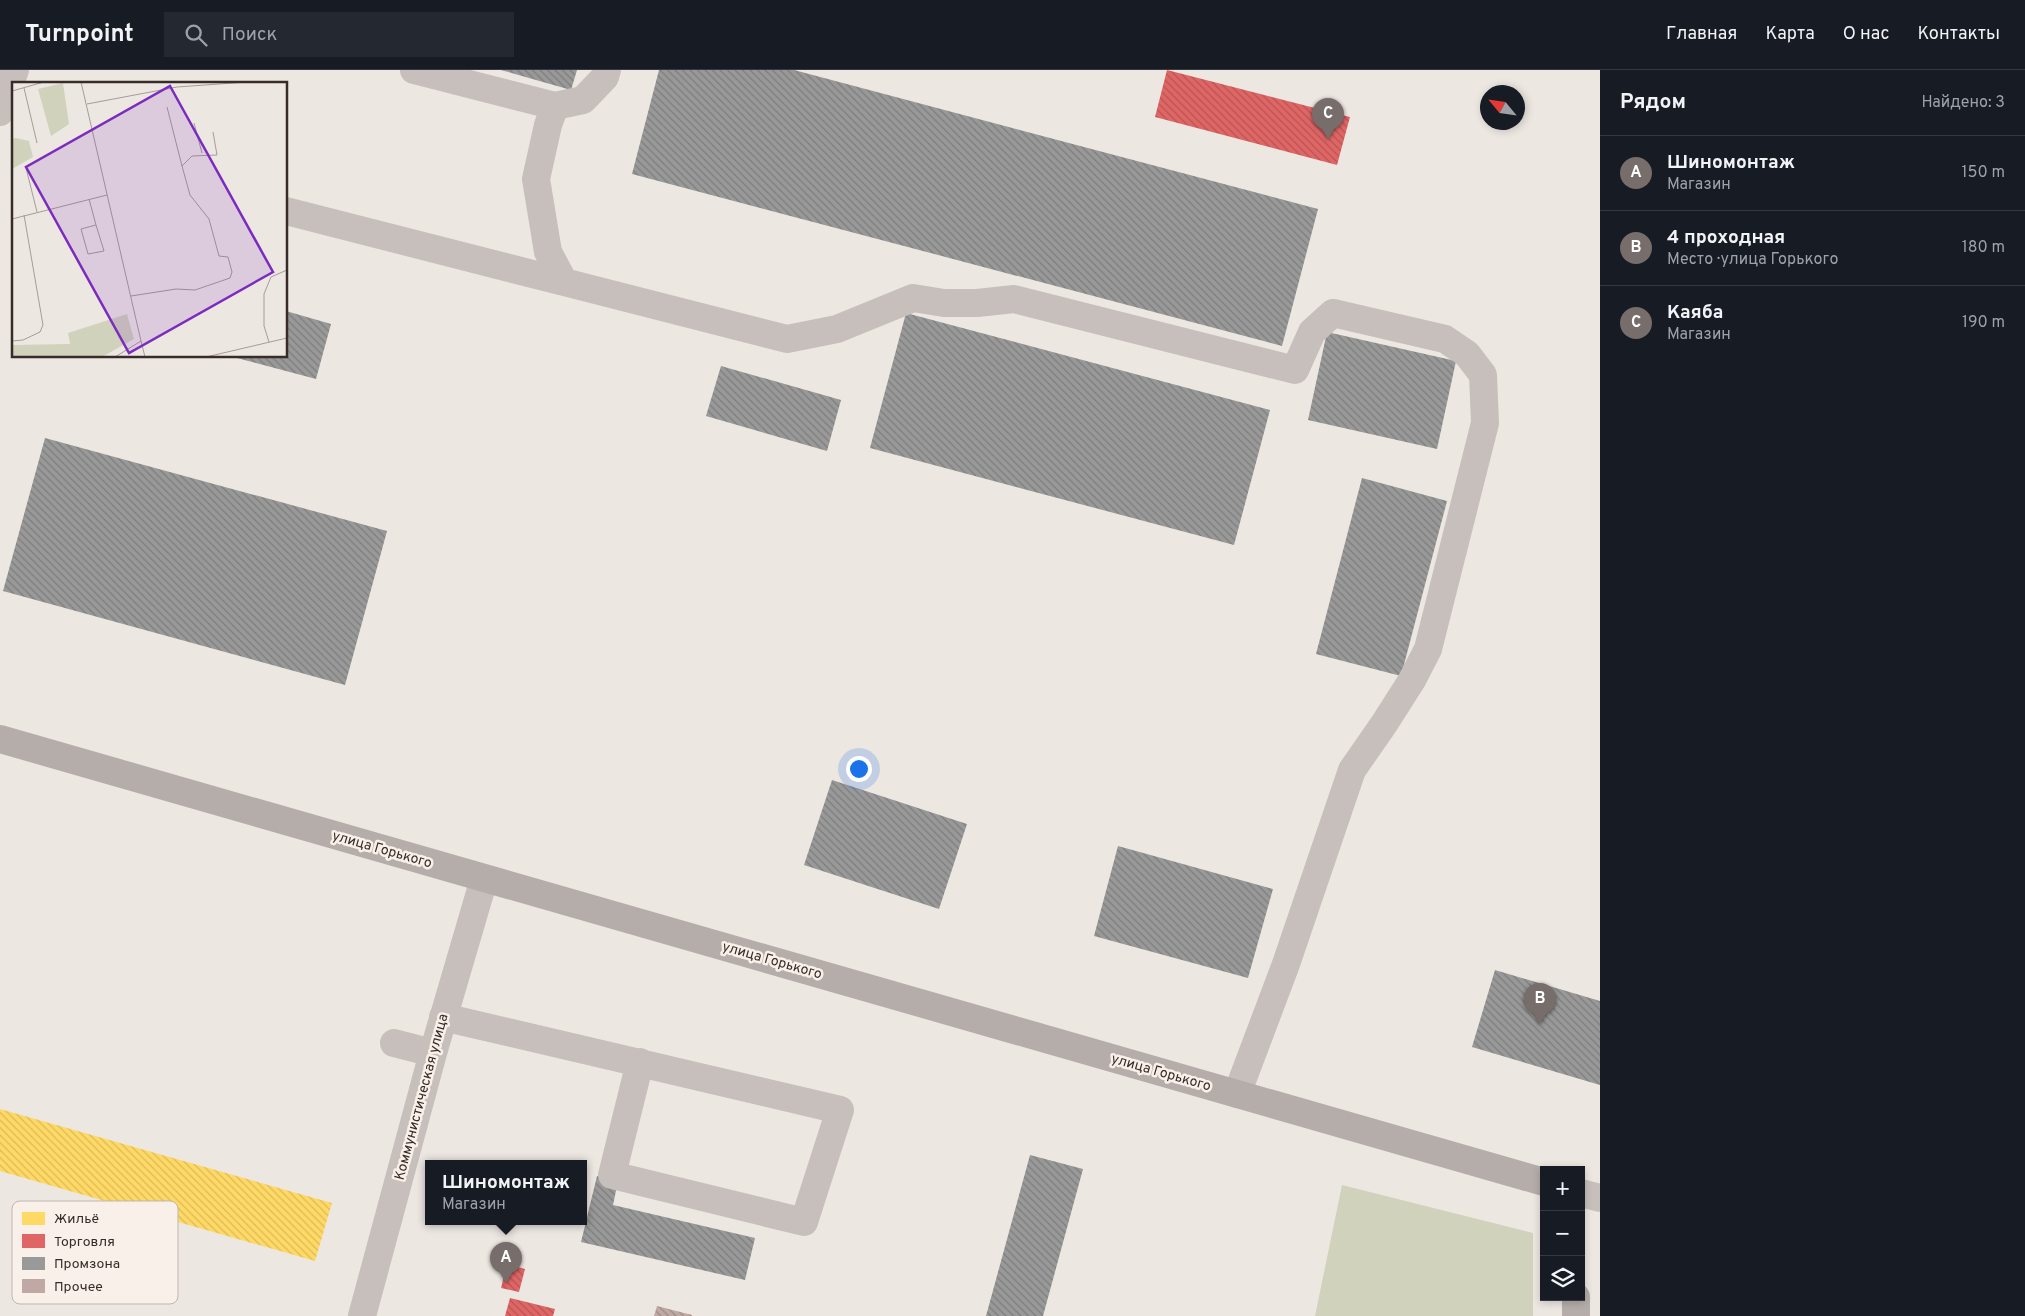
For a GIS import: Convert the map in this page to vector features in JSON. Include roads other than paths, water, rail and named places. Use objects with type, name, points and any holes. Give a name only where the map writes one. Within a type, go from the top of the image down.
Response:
[{"type":"main road","name":"улица Горького","points":[[0,740],[1540,1181]]},
{"type":"main road","points":[[1576,1301],[1576,1316]]},
{"type":"street","points":[[0,112],[15,70]]},
{"type":"street","points":[[414,70],[555,106],[584,100],[604,77],[606,70]]},
{"type":"street","points":[[555,106],[548,125],[536,179],[548,252],[564,282]]},
{"type":"street","points":[[288,212],[787,339],[837,329],[914,298],[944,303],[1014,299],[1295,370],[1312,332],[1333,313],[1445,339],[1466,354],[1483,375],[1485,423],[1428,648],[1389,717],[1352,770],[1286,964],[1237,1094]]},
{"type":"street","name":"Коммунистическая улица","points":[[362,1316],[443,1017],[484,879]]},
{"type":"street","points":[[443,1017],[640,1062],[840,1110],[804,1222],[612,1175],[640,1062]]},
{"type":"street","points":[[394,1044],[433,1053]]},
{"type":"street","points":[[1585,1194],[1600,1198]]},
{"type":"place","name":"Каяба","points":[[1328,139]]},
{"type":"place","name":"4 проходная","points":[[1540,1024]]},
{"type":"place","name":"Шиномонтаж","points":[[506,1283]]}]
